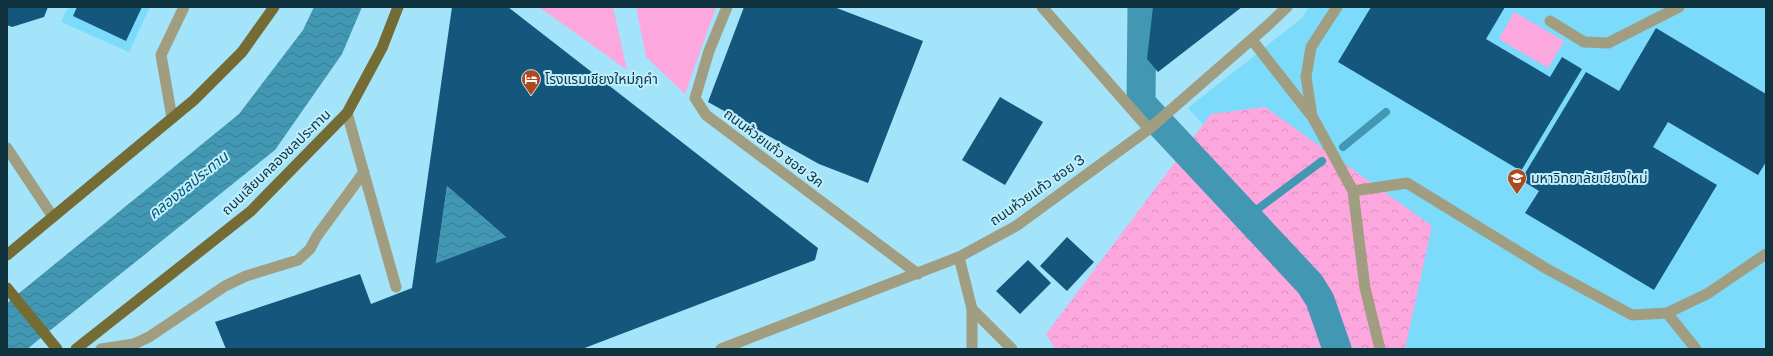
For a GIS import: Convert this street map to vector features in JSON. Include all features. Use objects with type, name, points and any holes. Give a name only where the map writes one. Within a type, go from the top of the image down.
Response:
[{"type":"main road","points":[[7,255],[194,100],[242,52],[274,7]]},
{"type":"main road","name":"ถนนเลียบคลองชลประทาน","points":[[76,349],[251,211],[347,113],[382,48],[398,7]]},
{"type":"main road","points":[[7,288],[54,345]]},
{"type":"street","points":[[172,118],[161,55],[184,7]]},
{"type":"street","name":"ถนนห้วยแก้ว ซอย 3ค","points":[[727,7],[709,51],[695,98],[706,115],[918,274]]},
{"type":"street","points":[[1042,7],[1149,129]]},
{"type":"street","name":"ถนนห้วยแก้ว ซอย 3","points":[[721,349],[960,257],[1016,226],[1149,129],[1252,40],[1287,7]]},
{"type":"street","points":[[1312,116],[1306,77],[1311,47],[1337,7]]},
{"type":"street","points":[[1550,21],[1584,42],[1608,43],[1679,7]]},
{"type":"street","points":[[1252,40],[1312,116],[1353,191],[1365,288],[1380,349]]},
{"type":"street","points":[[347,113],[396,287]]},
{"type":"street","points":[[7,148],[53,217]]},
{"type":"street","points":[[101,349],[134,344],[149,337],[225,286],[246,276],[298,260],[310,249],[364,172]]},
{"type":"street","points":[[1353,191],[1407,183],[1547,268],[1632,315],[1667,312],[1707,294],[1766,254]]},
{"type":"street","points":[[960,257],[972,309],[972,349]]},
{"type":"street","points":[[972,309],[1012,349]]},
{"type":"street","points":[[1667,312],[1696,349]]},
{"type":"shaded area","points":[[68,7],[150,7],[129,52],[61,22]]},
{"type":"shaded area","name":"มหาวิทยาลัยเชียงใหม่","points":[[1309,7],[1766,7],[1766,349],[1366,349],[1348,281],[1188,108],[1302,18]]},
{"type":"green space","points":[[539,7],[613,7],[627,70]]},
{"type":"green space","points":[[636,7],[716,7],[685,94],[646,57]]},
{"type":"green space","points":[[1514,12],[1564,41],[1548,68],[1499,39]]},
{"type":"green space","points":[[1265,107],[1432,226],[1405,349],[1055,349],[1046,334],[1211,114]]},
{"type":"water","name":"คลองชลประทาน","points":[[314,7],[362,7],[342,54],[275,150],[27,349],[7,349],[7,303],[239,114],[303,30]]},
{"type":"water","points":[[447,186],[506,237],[436,263]]},
{"type":"building","points":[[7,7],[48,7],[44,17],[12,27],[7,25]]},
{"type":"building","points":[[77,7],[142,7],[126,41],[73,16]]},
{"type":"building","name":"โรงแรมเชียงใหม่ภูคำ","points":[[452,7],[508,7],[818,248],[815,260],[582,349],[226,349],[215,322],[360,274],[371,304],[412,288]],"holes":[[[447,186],[506,237],[436,263]]]},
{"type":"building","points":[[744,7],[834,7],[923,41],[868,183],[819,164],[708,102]]},
{"type":"building","points":[[1153,7],[1242,7],[1158,72],[1147,59]]},
{"type":"building","points":[[1371,7],[1505,7],[1486,39],[1550,77],[1562,57],[1582,69],[1521,171],[1338,62]]},
{"type":"building","points":[[1656,28],[1766,94],[1766,162],[1758,175],[1668,122],[1653,147],[1717,185],[1654,290],[1525,213],[1539,191],[1521,180],[1586,72],[1619,91]]},
{"type":"building","points":[[1000,97],[1043,122],[1005,185],[962,160]]},
{"type":"building","points":[[1067,237],[1094,262],[1067,291],[1040,266]]},
{"type":"building","points":[[1028,260],[1051,283],[1020,314],[996,291]]},
{"type":"waterway","points":[[1142,7],[1141,103],[1310,284],[1320,300],[1337,349]]},
{"type":"waterway","points":[[1343,147],[1386,112]]},
{"type":"waterway","points":[[1247,217],[1322,161]]},
{"type":"place","name":"โรงแรมเชียงใหม่ภูคำ","points":[[531,96]]},
{"type":"place","name":"มหาวิทยาลัยเชียงใหม่","points":[[1517,195]]}]
